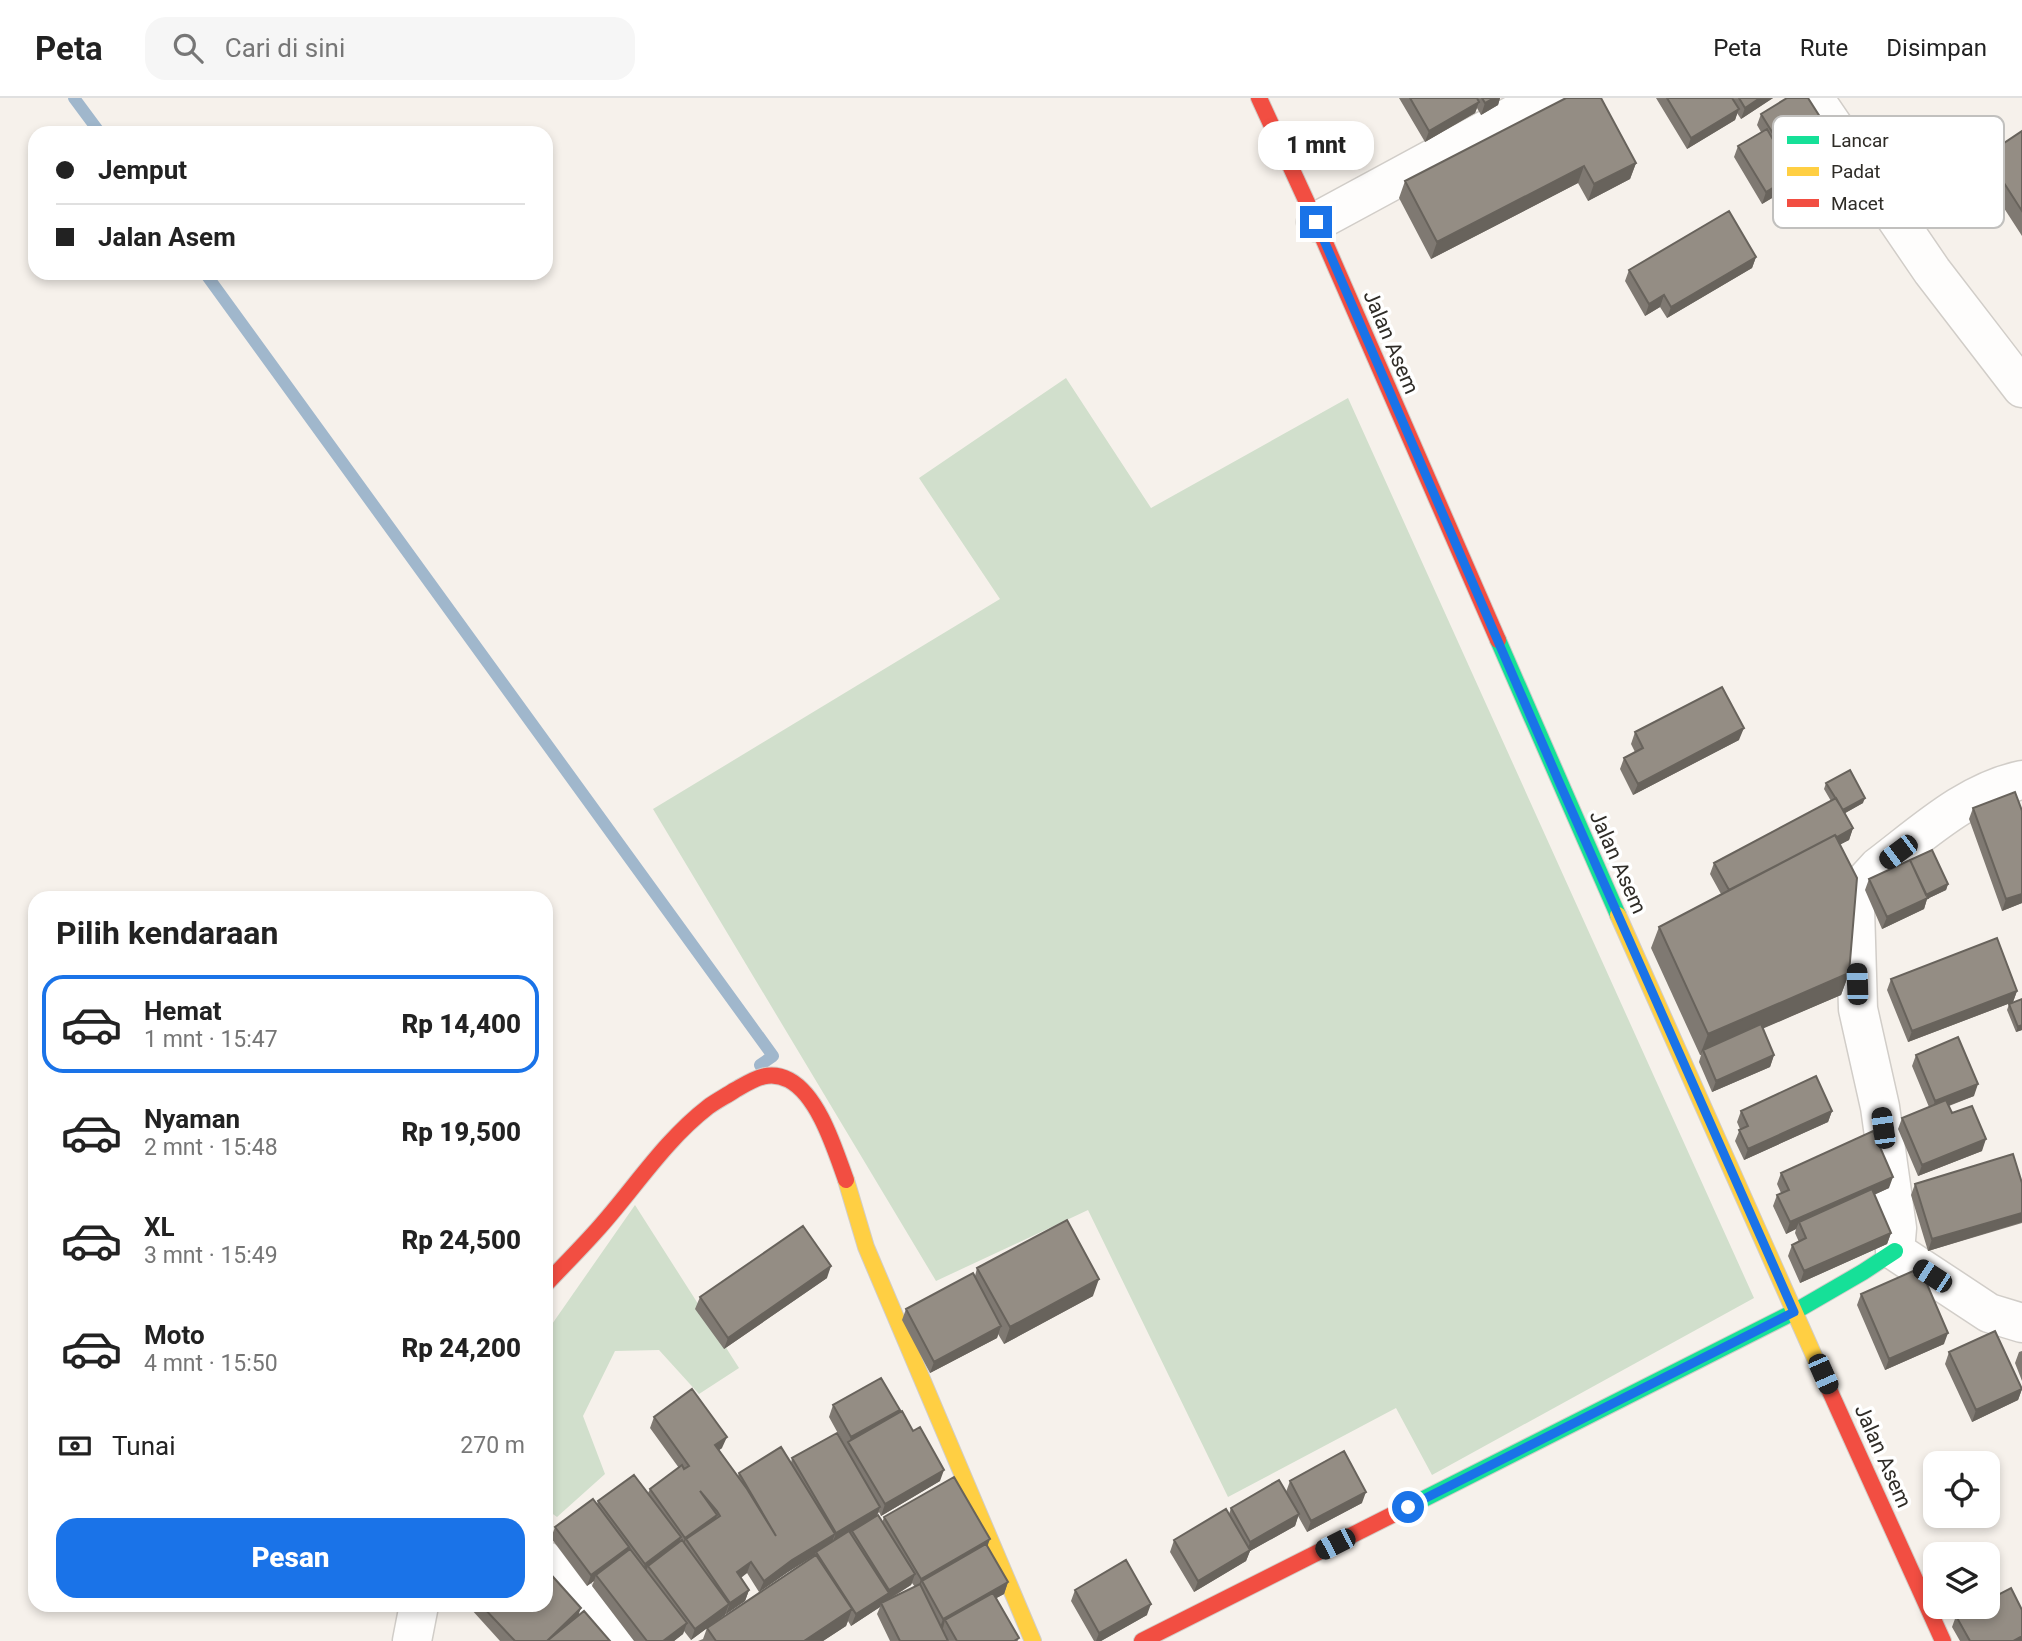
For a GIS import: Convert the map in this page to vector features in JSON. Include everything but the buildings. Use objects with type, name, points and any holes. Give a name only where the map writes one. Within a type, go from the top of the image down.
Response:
[{"type":"street","name":"Jalan Asem","points":[[1259,98],[1316,222],[1560,784],[1942,1641]]},
{"type":"street","points":[[1316,222],[1545,98]]},
{"type":"street","points":[[1905,228],[1932,271],[2022,388]]},
{"type":"street","points":[[1895,1251],[1896,1228],[1880,1107],[1858,1009],[1855,908],[1867,879],[1878,867],[1958,806],[2001,784],[2022,780]]},
{"type":"street","points":[[553,1277],[598,1229],[670,1142],[708,1107],[757,1077],[773,1074],[798,1086],[809,1098],[829,1135],[866,1247],[1033,1641]]},
{"type":"street","points":[[1143,1641],[1794,1312],[1895,1251]]},
{"type":"street","points":[[1895,1251],[1989,1313],[2022,1323]]},
{"type":"street","points":[[553,1568],[615,1641]]},
{"type":"street","points":[[412,1641],[418,1612]]},
{"type":"green space","points":[[1066,378],[1151,508],[1348,398],[1754,1298],[1432,1475],[1396,1408],[1228,1497],[1088,1210],[936,1281],[653,809],[1000,599],[919,478]]},
{"type":"green space","points":[[635,1205],[739,1368],[699,1394],[659,1350],[615,1351],[583,1416],[605,1474],[557,1517],[553,1514],[553,1323]]},
{"type":"waterway","points":[[74,98],[95,126]]},
{"type":"waterway","points":[[210,280],[773,1056],[760,1065]]},
{"type":"traffic: fast","points":[[1498,640],[1618,915]]},
{"type":"traffic: fast","points":[[1394,1514],[1794,1312],[1895,1251]]},
{"type":"traffic: slow","points":[[1618,915],[1823,1376]]},
{"type":"traffic: slow","points":[[846,1180],[866,1247],[1033,1641]]},
{"type":"traffic: jam","points":[[1259,98],[1316,222],[1498,640]]},
{"type":"traffic: jam","points":[[553,1277],[692,1120],[714,1103],[761,1077],[774,1076],[789,1080],[809,1098],[825,1125],[846,1180]]},
{"type":"traffic: jam","points":[[1823,1376],[1943,1641]]},
{"type":"traffic: jam","points":[[1142,1641],[1394,1514]]},
{"type":"route","points":[[1316,222],[1560,784],[1794,1312],[1408,1507]]}]
